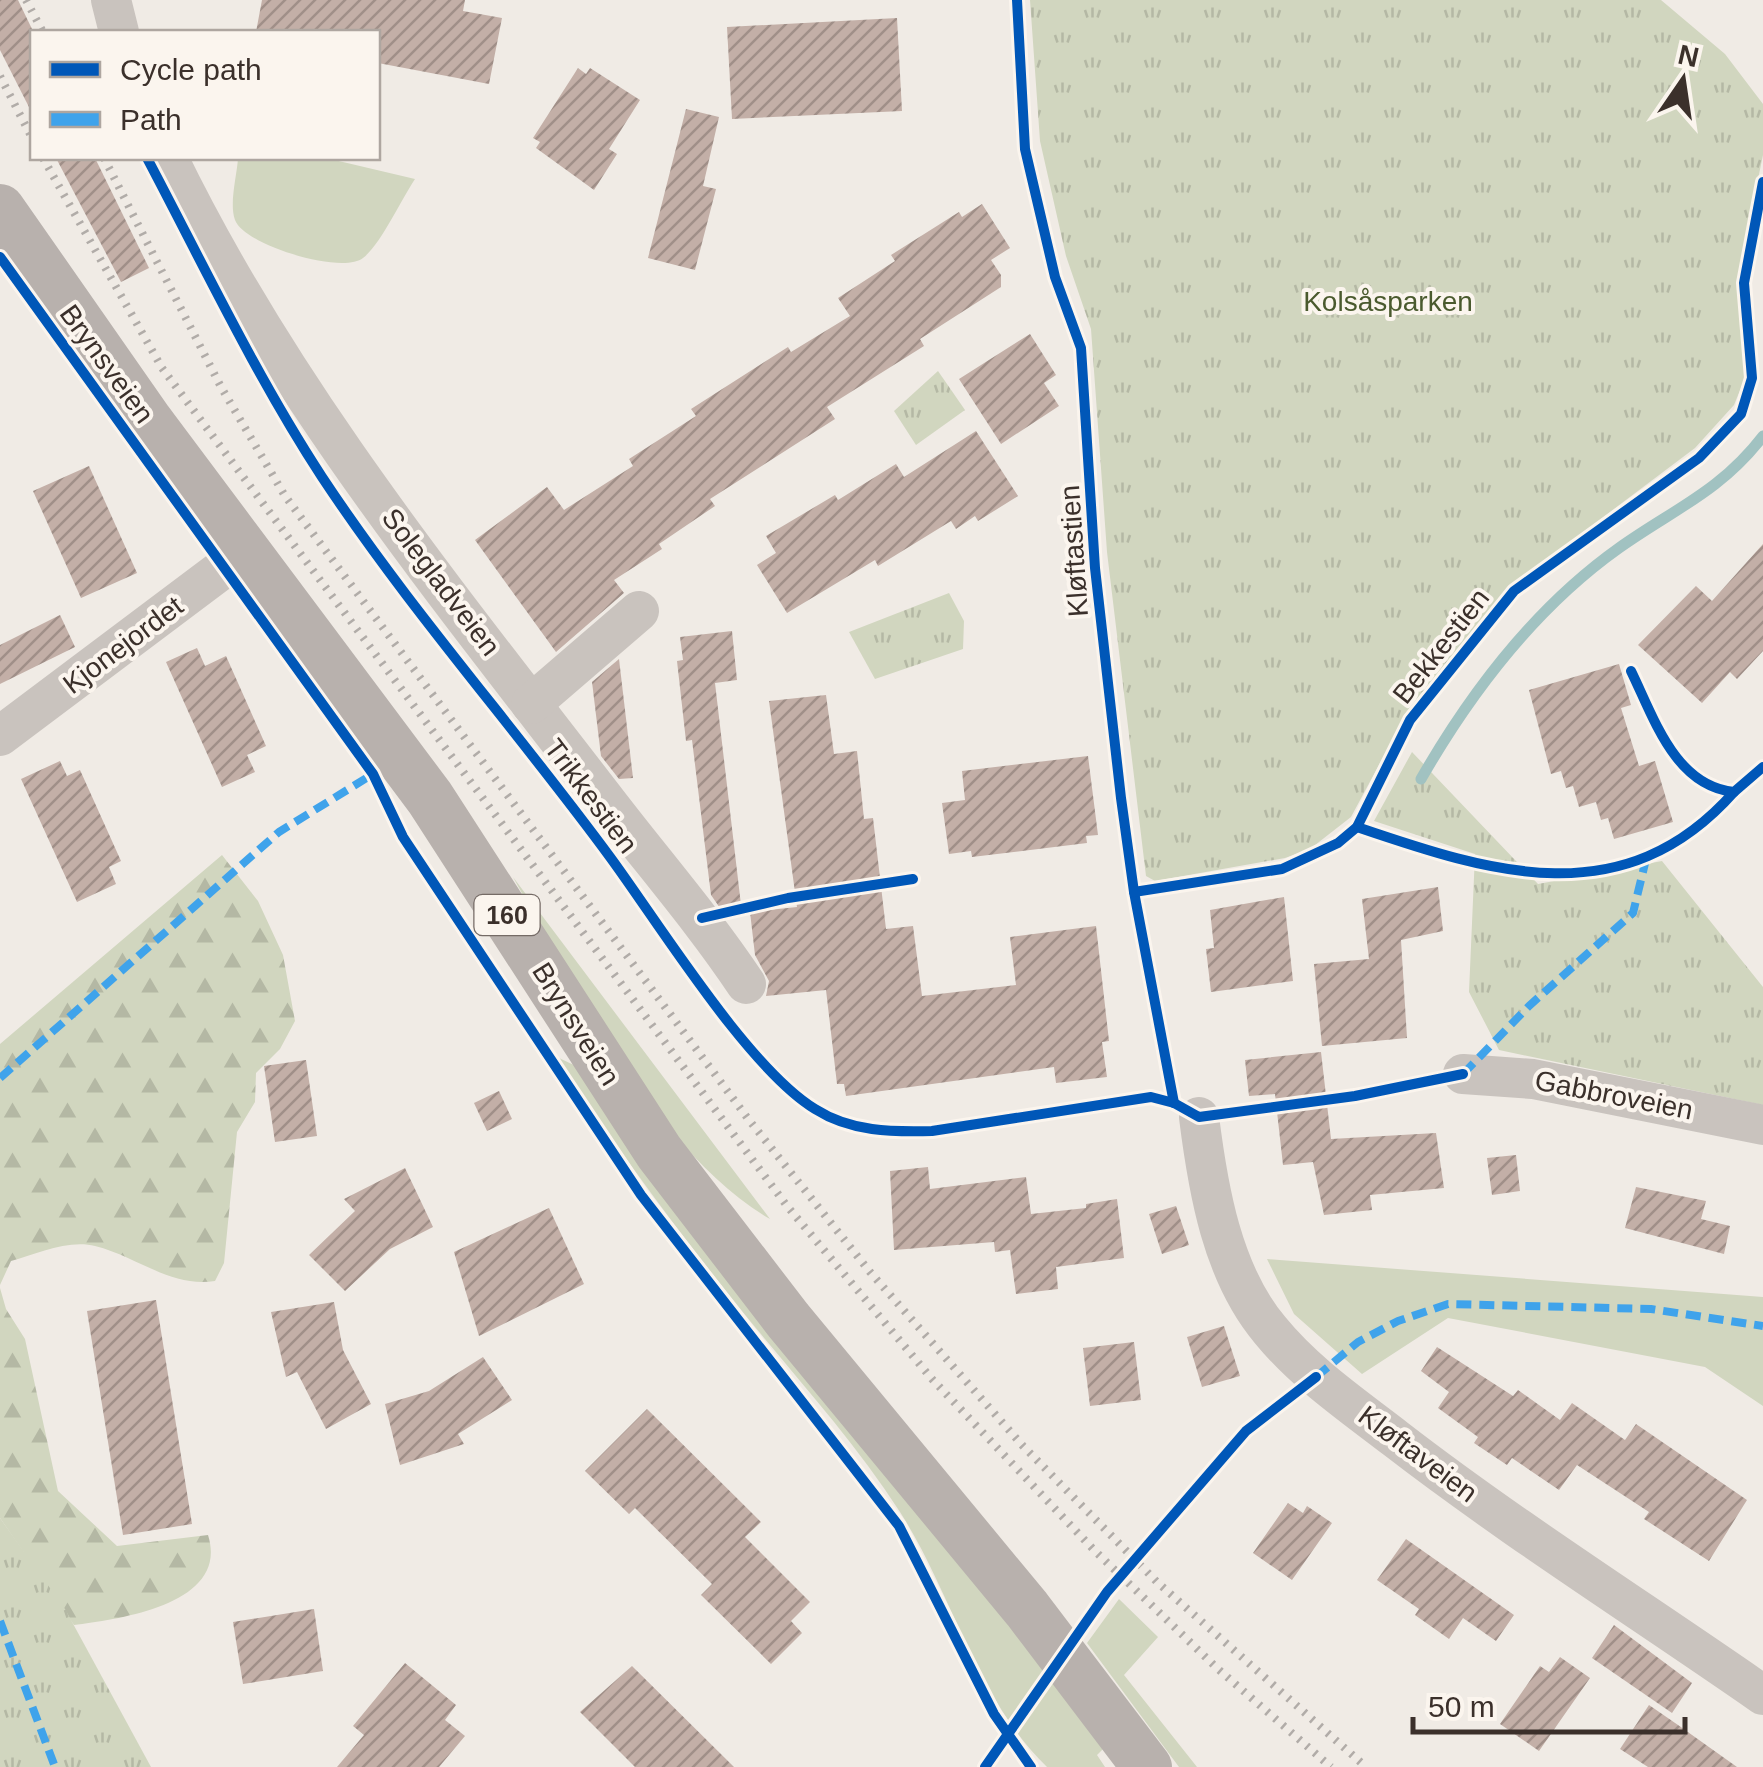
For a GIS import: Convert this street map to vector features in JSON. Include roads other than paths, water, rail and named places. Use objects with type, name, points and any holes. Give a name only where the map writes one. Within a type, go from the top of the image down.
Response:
[{"type":"main road","name":"Brynsveien","points":[[0,210],[73,318],[430,798],[659,1152],[788,1320],[1028,1609],[1147,1767]]},
{"type":"street","points":[[110,0],[119,30]]},
{"type":"street","name":"Solegladveien","points":[[169,160],[258,327],[343,453],[531,704],[702,918],[746,984]]},
{"type":"street","name":"Kjonejordet","points":[[0,736],[245,552]]},
{"type":"street","points":[[531,704],[639,612]]},
{"type":"street","name":"Gabbroveien","points":[[1463,1074],[1532,1078],[1763,1125]]},
{"type":"street","name":"Kløftaveien","points":[[1200,1117],[1215,1210],[1233,1266],[1268,1328],[1316,1377],[1463,1490],[1763,1695]]},
{"type":"waterway","points":[[1421,779],[1461,714],[1533,624],[1589,571],[1713,486],[1763,436]]},
{"type":"railway","points":[[26,0],[42,30]]},
{"type":"railway","points":[[0,76],[30,134]]},
{"type":"railway","points":[[44,160],[162,368],[787,1206],[932,1379],[1094,1550],[1218,1669],[1331,1767]]},
{"type":"railway","points":[[105,160],[221,387],[285,496],[749,1120],[870,1272],[1023,1446],[1157,1582],[1366,1767]]},
{"type":"park label","name":"Kolsåsparken","points":[[1388,301]]}]
